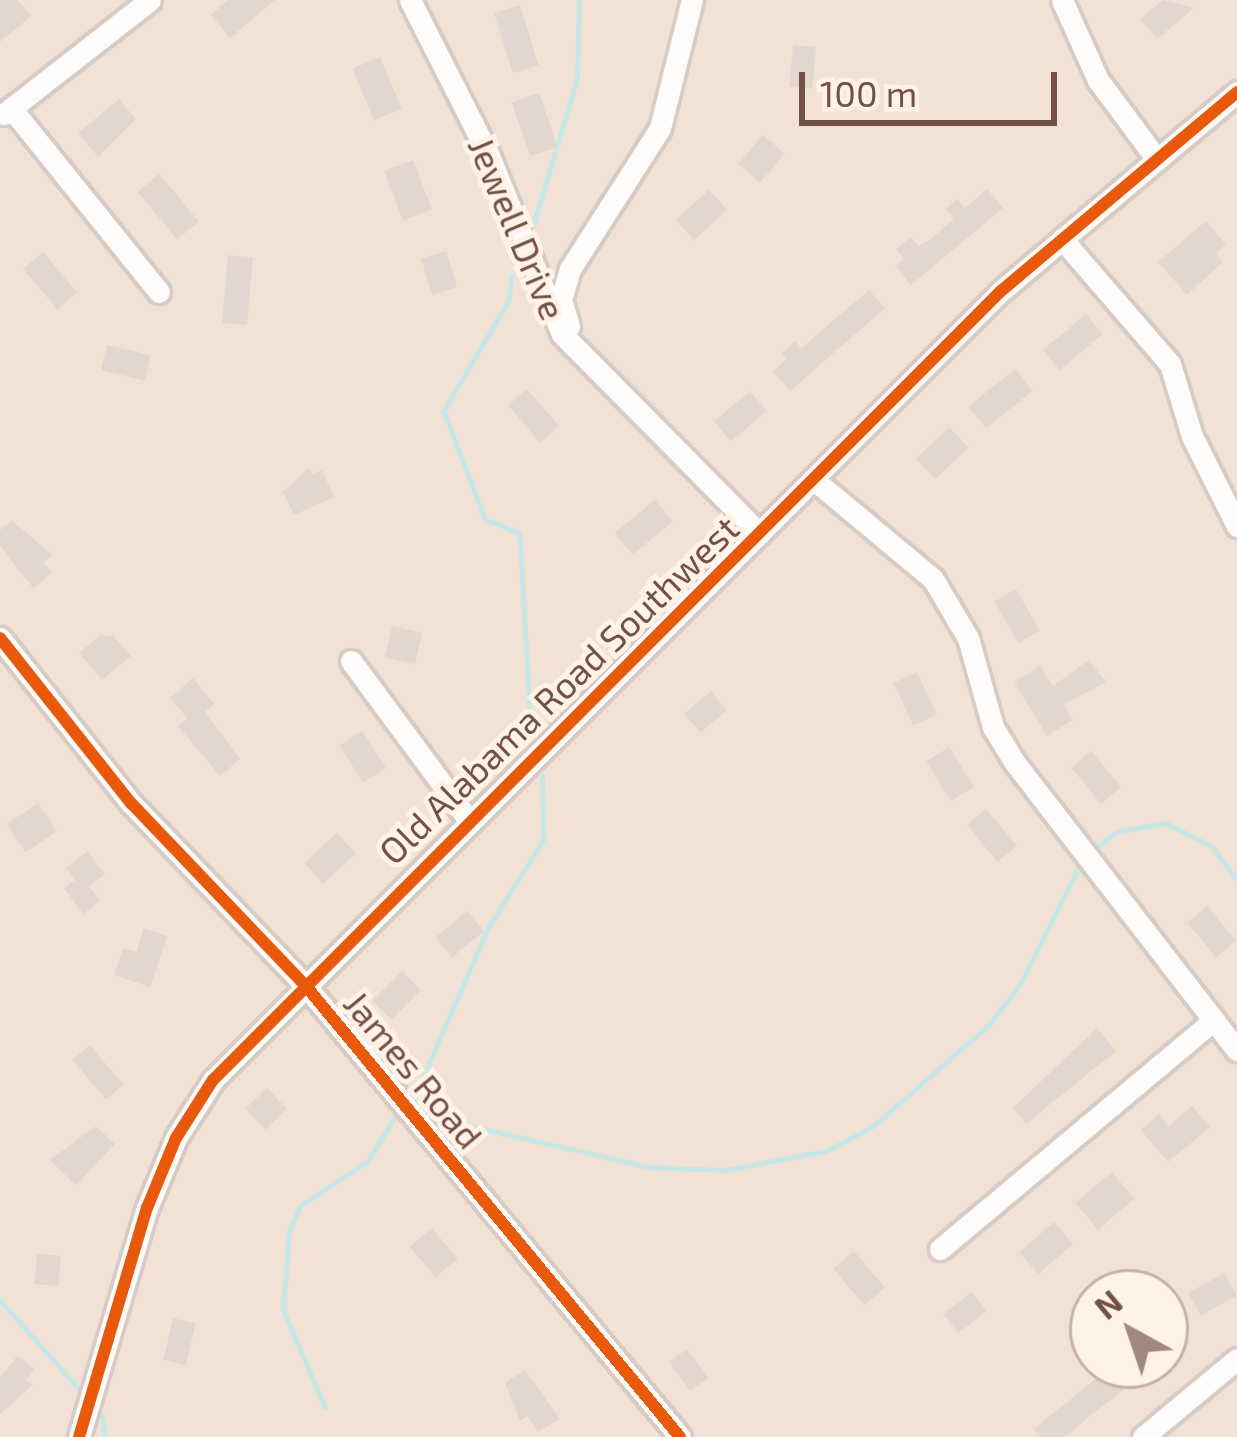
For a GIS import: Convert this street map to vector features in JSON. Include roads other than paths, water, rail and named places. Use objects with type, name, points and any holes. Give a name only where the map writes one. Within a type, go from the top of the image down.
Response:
[{"type":"street","points":[[150,0],[6,112],[159,292]]},
{"type":"street","name":"Jewell Drive","points":[[410,0],[489,156],[542,297],[574,344],[760,534]]},
{"type":"street","points":[[574,344],[561,301],[570,269],[660,128],[692,0]]},
{"type":"street","points":[[1061,0],[1098,80],[1156,158]]},
{"type":"street","name":"Old Alabama Road Southwest","points":[[79,1437],[176,1138],[213,1080],[468,819],[813,479],[1062,239],[1237,92]]},
{"type":"street","points":[[1062,239],[1170,364],[1192,436],[1237,526]]},
{"type":"street","points":[[813,479],[933,579],[968,638],[993,727],[1015,763],[1237,1050]]},
{"type":"street","name":"James Road","points":[[0,638],[131,803],[305,985],[680,1437]]},
{"type":"street","points":[[351,661],[468,819]]},
{"type":"street","points":[[940,1249],[1214,1020]]},
{"type":"street","points":[[1143,1437],[1237,1359]]},
{"type":"waterway","points":[[531,233],[577,79],[579,0]]},
{"type":"waterway","points":[[512,276],[509,301],[444,411],[485,519],[520,533],[531,731]]},
{"type":"waterway","points":[[412,1102],[488,928],[543,840],[542,776]]},
{"type":"waterway","points":[[1095,849],[1116,832],[1166,823],[1212,846],[1237,880]]},
{"type":"waterway","points":[[420,1096],[445,1120],[648,1167],[725,1170],[826,1151],[872,1127],[989,1025],[1020,984],[1078,868]]},
{"type":"waterway","points":[[325,1408],[283,1310],[289,1232],[300,1206],[367,1162],[398,1112]]},
{"type":"waterway","points":[[0,1300],[81,1391]]},
{"type":"waterway","points":[[103,1417],[105,1437]]}]
